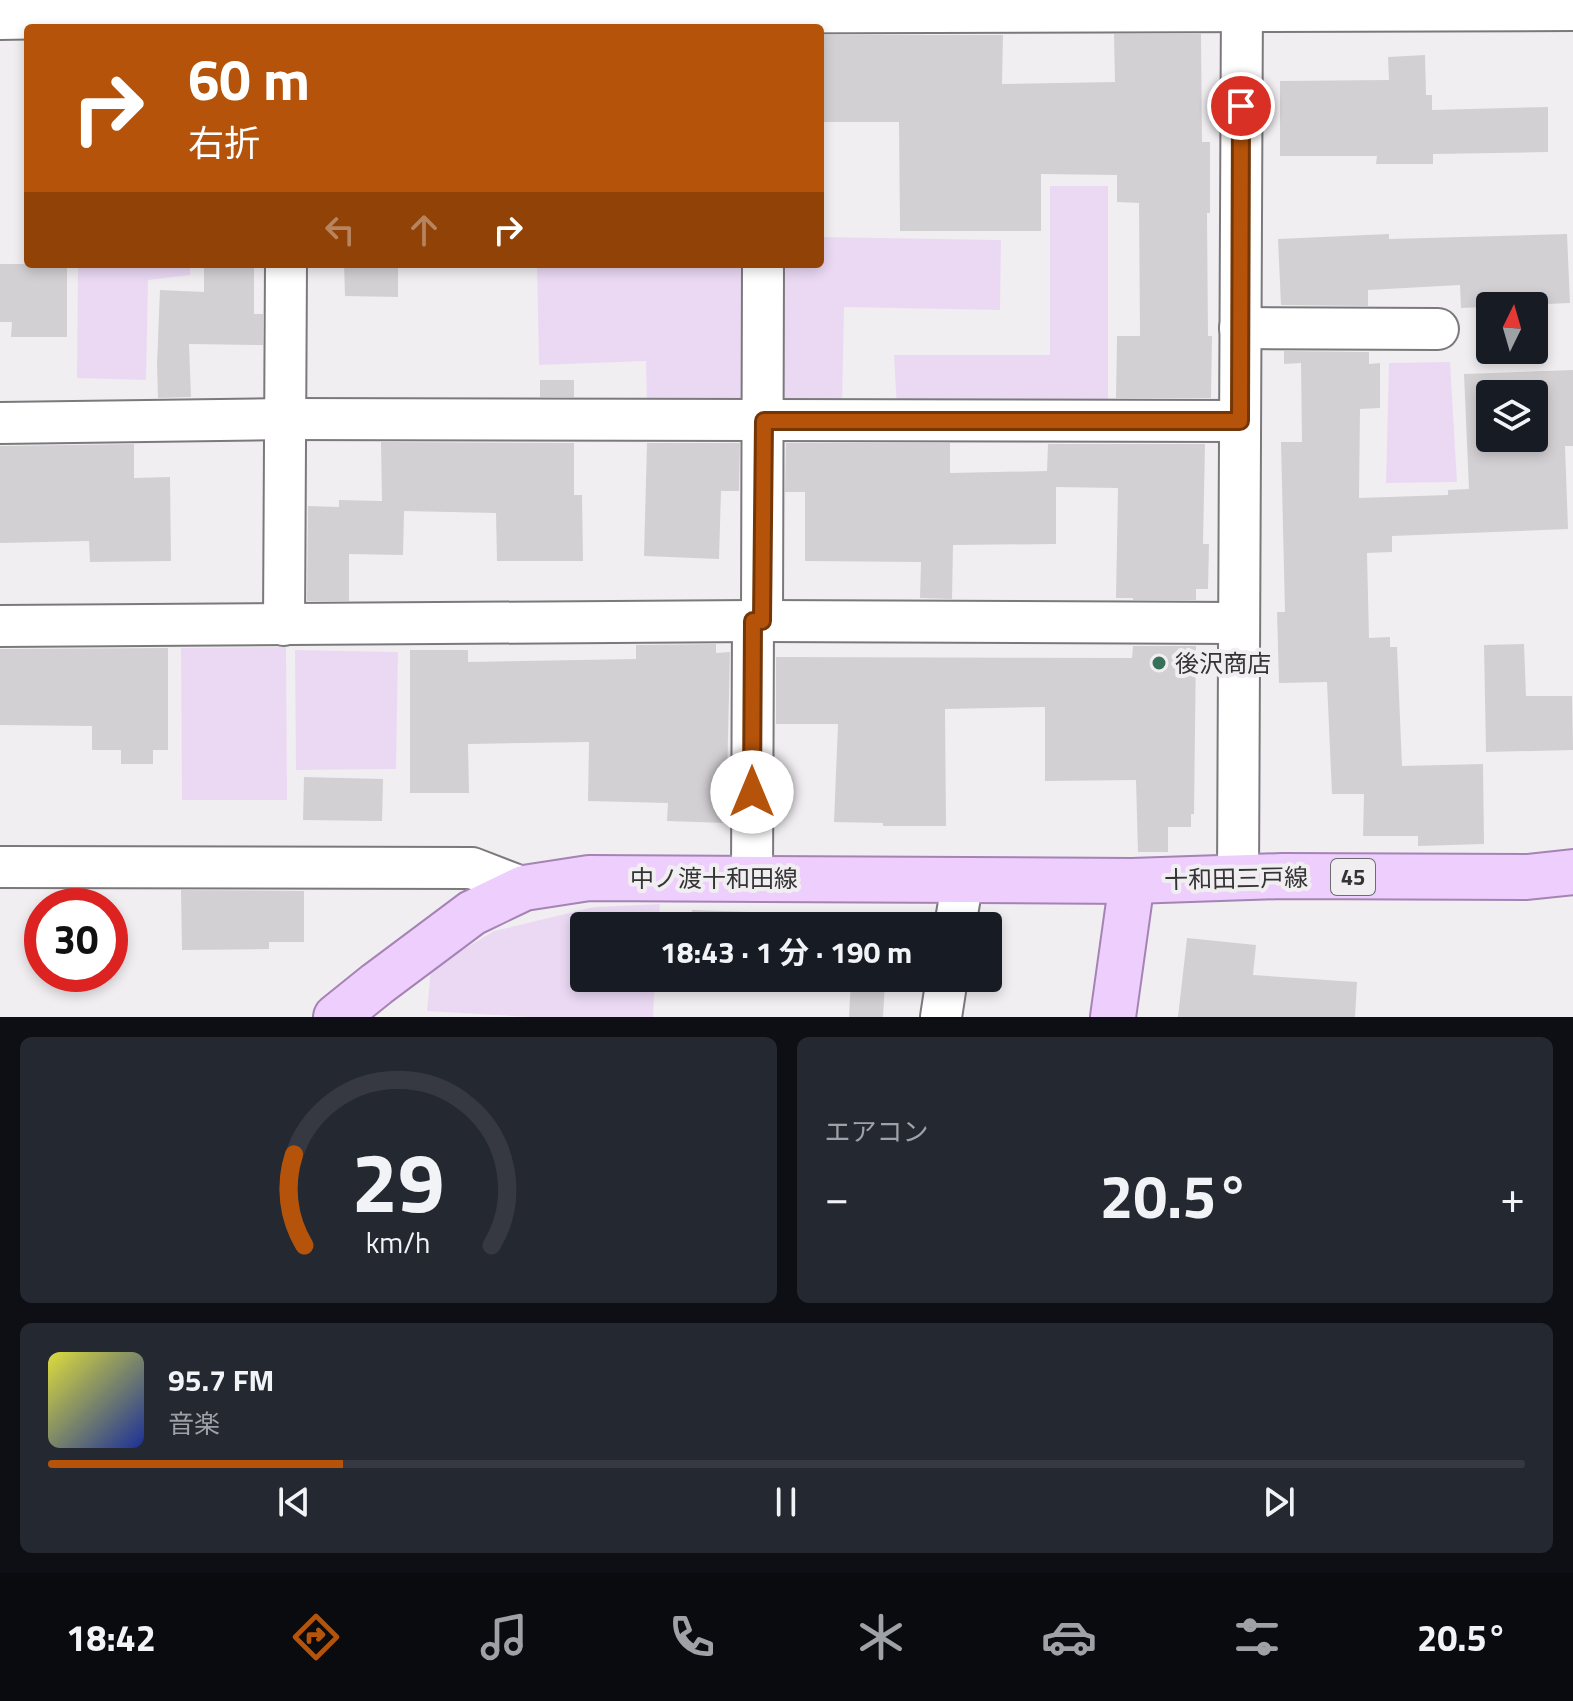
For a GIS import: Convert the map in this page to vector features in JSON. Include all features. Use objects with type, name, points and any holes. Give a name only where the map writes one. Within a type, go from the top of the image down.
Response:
[{"type":"main road","name":"十和田三戸線","points":[[1113,1017],[1132,881],[1282,876],[1527,877],[1573,872]]},
{"type":"main road","name":"中ノ渡十和田線","points":[[336,1017],[374,1000],[472,913],[524,888],[589,878],[1132,881]]},
{"type":"street","points":[[1238,878],[1242,5]]},
{"type":"street","points":[[0,19],[289,14],[762,13],[1024,6],[1242,5],[1573,10]]},
{"type":"street","points":[[284,625],[286,268]]},
{"type":"street","points":[[752,878],[764,421],[763,268]]},
{"type":"street","points":[[1240,328],[1438,329]]},
{"type":"street","points":[[0,423],[284,419],[1240,421]]},
{"type":"street","points":[[0,626],[757,621],[1238,623]]},
{"type":"street","points":[[0,867],[472,868],[524,888]]},
{"type":"street","points":[[957,912],[963,879]]},
{"type":"street","points":[[941,1017],[945,992]]},
{"type":"shaded area","points":[[1050,186],[1108,186],[1108,406],[897,410],[894,355],[1050,355]]},
{"type":"shaded area","points":[[824,237],[1001,240],[1000,310],[844,307],[842,403],[777,402],[780,268],[824,268]]},
{"type":"shaded area","points":[[78,268],[190,268],[190,275],[148,280],[146,380],[77,378]]},
{"type":"shaded area","points":[[537,268],[747,268],[749,406],[647,407],[646,361],[539,365]]},
{"type":"shaded area","points":[[1450,362],[1457,482],[1386,483],[1389,363]]},
{"type":"shaded area","points":[[286,647],[287,800],[182,800],[181,648]]},
{"type":"shaded area","points":[[295,650],[398,652],[396,769],[296,770]]},
{"type":"shaded area","points":[[660,904],[659,912],[573,912],[594,907]]},
{"type":"shaded area","points":[[570,913],[570,992],[654,992],[653,1017],[530,1017],[427,1011],[431,969],[494,931]]},
{"type":"building","points":[[1114,34],[1201,34],[1202,142],[1210,142],[1210,213],[1207,213],[1211,398],[1116,398],[1117,336],[1140,336],[1139,203],[1117,202],[1117,175],[1041,174],[1041,231],[900,231],[899,122],[824,122],[824,35],[1003,35],[1002,84],[1115,82]]},
{"type":"building","points":[[1425,55],[1426,95],[1432,95],[1432,110],[1548,107],[1548,152],[1433,154],[1433,164],[1376,164],[1377,156],[1280,156],[1280,81],[1389,80],[1388,57]]},
{"type":"building","points":[[1389,234],[1389,239],[1567,234],[1570,303],[1548,304],[1548,292],[1476,292],[1476,307],[1461,308],[1460,285],[1368,290],[1368,306],[1281,305],[1278,239]]},
{"type":"building","points":[[0,264],[24,264],[24,268],[67,268],[67,337],[11,337],[12,322],[0,322]]},
{"type":"building","points":[[204,268],[254,268],[254,314],[263,314],[263,345],[189,344],[191,397],[158,398],[160,290],[204,292]]},
{"type":"building","points":[[344,268],[398,268],[398,297],[345,296]]},
{"type":"building","points":[[1284,351],[1369,352],[1369,364],[1380,363],[1380,408],[1360,409],[1359,498],[1448,495],[1448,490],[1469,489],[1464,374],[1573,370],[1573,446],[1565,446],[1568,529],[1392,536],[1392,552],[1367,553],[1369,638],[1390,637],[1390,647],[1397,647],[1402,766],[1483,764],[1484,844],[1418,846],[1418,836],[1363,836],[1364,794],[1332,794],[1327,682],[1279,683],[1277,612],[1285,612],[1281,442],[1302,442],[1301,363],[1284,364]]},
{"type":"building","points":[[540,380],[574,380],[574,397],[540,397]]},
{"type":"building","points":[[381,442],[574,443],[574,495],[582,495],[583,561],[497,561],[496,513],[404,511],[403,555],[349,554],[349,601],[307,601],[308,506],[339,507],[339,500],[382,501]]},
{"type":"building","points":[[647,443],[740,443],[739,491],[721,491],[719,559],[644,556]]},
{"type":"building","points":[[786,443],[950,443],[950,473],[1047,471],[1048,444],[1205,444],[1203,544],[1209,544],[1208,589],[1196,589],[1196,600],[1116,598],[1118,488],[1056,487],[1056,544],[953,545],[952,599],[920,598],[921,562],[805,561],[805,492],[785,492]]},
{"type":"building","points":[[134,444],[134,478],[170,477],[171,561],[90,562],[89,541],[0,543],[0,446]]},
{"type":"building","points":[[716,644],[716,653],[730,652],[726,823],[667,821],[668,803],[588,801],[589,742],[468,744],[469,793],[410,793],[410,650],[468,650],[468,662],[636,659],[636,645]]},
{"type":"building","points":[[1524,644],[1526,696],[1572,696],[1573,750],[1486,752],[1484,645]]},
{"type":"building","points":[[1133,646],[1196,646],[1194,814],[1191,814],[1191,827],[1168,827],[1168,852],[1138,852],[1136,780],[1045,781],[1045,707],[945,709],[946,826],[834,822],[838,724],[776,724],[776,657],[1132,658]]},
{"type":"building","points":[[168,648],[168,750],[153,750],[153,764],[121,764],[121,750],[92,750],[92,726],[0,725],[0,649]]},
{"type":"building","points":[[304,777],[383,779],[382,821],[303,820]]},
{"type":"building","points":[[181,890],[304,891],[304,942],[269,942],[269,949],[182,950]]},
{"type":"building","points":[[692,910],[749,912],[692,912]]},
{"type":"building","points":[[1187,938],[1256,945],[1253,975],[1357,982],[1355,1017],[1178,1017]]},
{"type":"building","points":[[850,992],[884,992],[883,1017],[849,1017]]},
{"type":"place","name":"後沢商店","points":[[1159,663]]},
{"type":"route","points":[[752,792],[753,621],[762,621],[764,421],[1240,421],[1241,106]]}]
